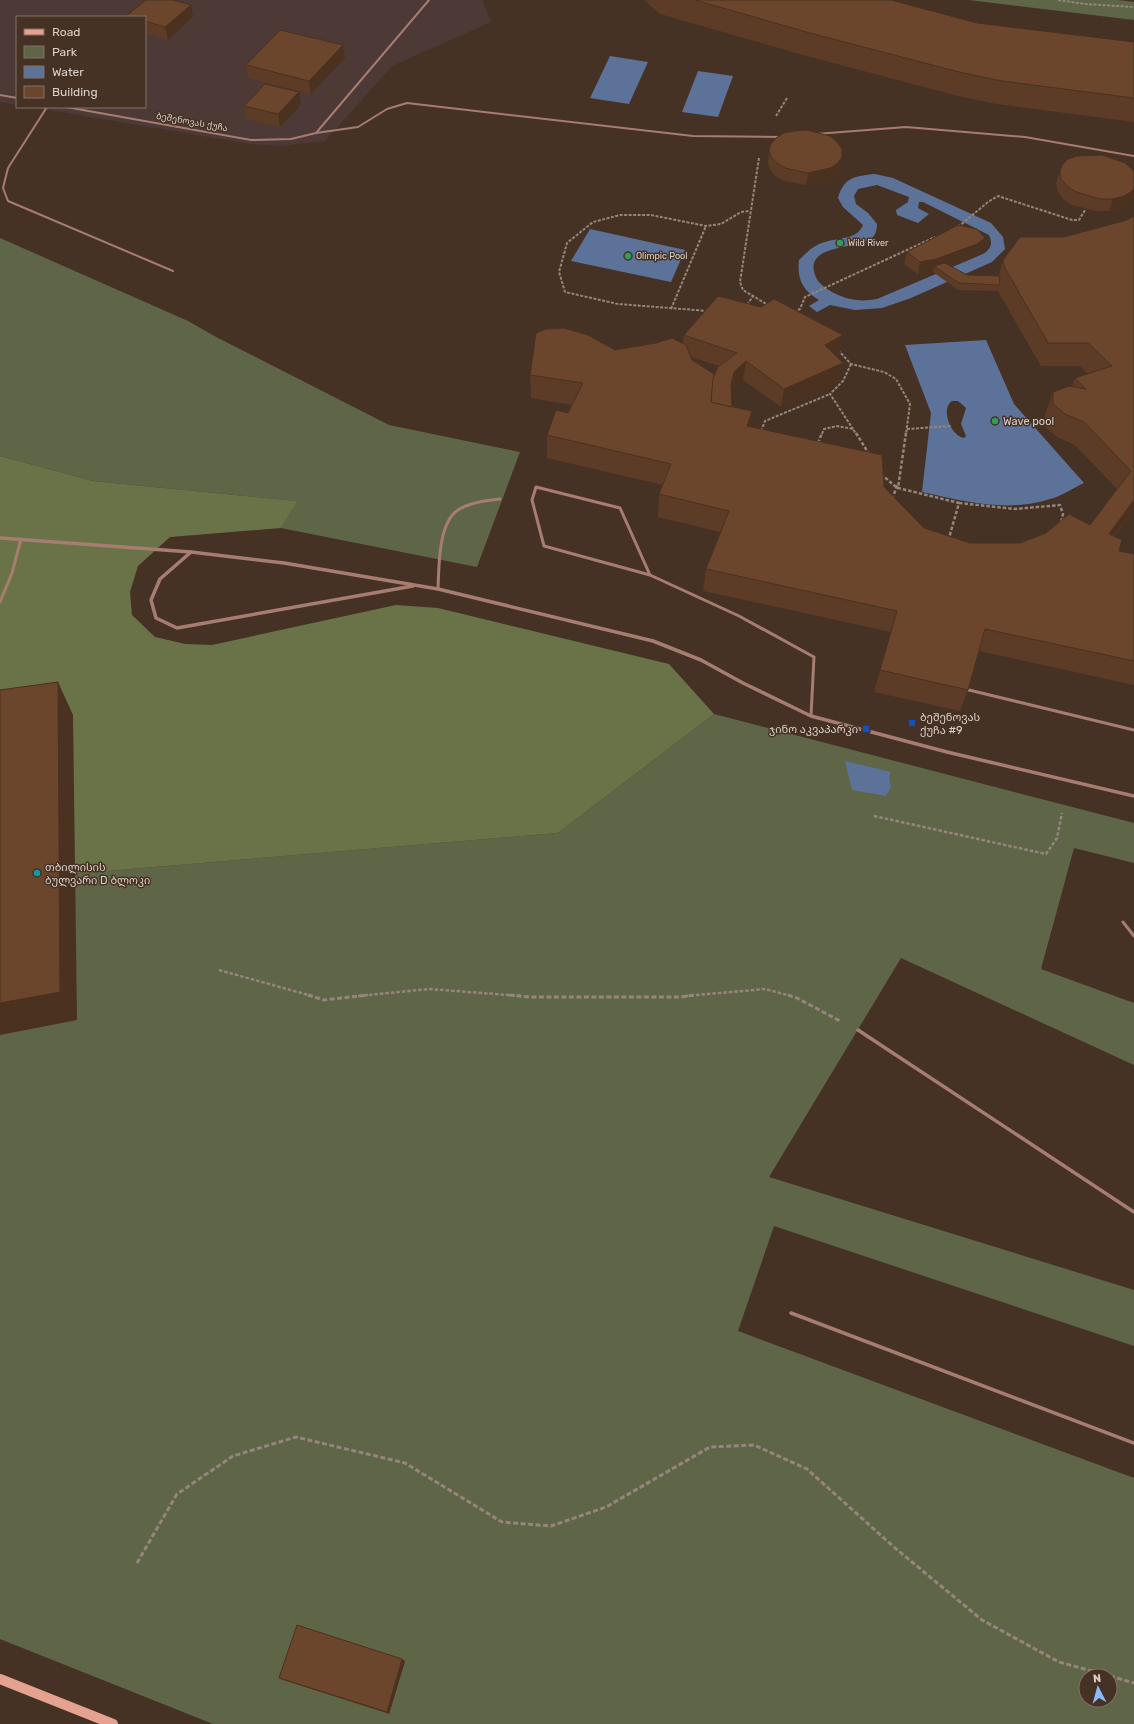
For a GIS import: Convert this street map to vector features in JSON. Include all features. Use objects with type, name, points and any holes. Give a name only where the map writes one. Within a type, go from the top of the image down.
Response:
[{"type":"main road","points":[[0,1679],[113,1724]]},
{"type":"street","points":[[0,538],[191,552],[284,563],[438,589],[653,641],[701,660],[743,683],[811,716],[946,752],[1134,796]]},
{"type":"street","points":[[191,552],[160,579],[151,600],[156,618],[177,628],[417,586]]},
{"type":"lane","points":[[316,133],[429,0]]},
{"type":"lane","points":[[0,95],[16,98]]},
{"type":"lane","name":"ბეშენოვას ქუჩა","points":[[72,108],[251,140],[291,139],[316,133],[358,127],[387,109],[407,103],[693,136],[762,138],[785,136]]},
{"type":"lane","points":[[46,108],[8,168],[3,188],[8,201],[152,264],[173,271]]},
{"type":"lane","points":[[815,134],[906,127],[1025,137],[1134,156]]},
{"type":"lane","points":[[650,575],[620,508],[536,487],[532,500],[544,546],[650,575],[738,616],[814,657],[811,716]]},
{"type":"lane","points":[[438,589],[444,534],[453,513],[475,502],[500,500]]},
{"type":"lane","points":[[0,602],[12,573],[21,539]]},
{"type":"lane","points":[[969,690],[1134,730]]},
{"type":"lane","points":[[1123,922],[1134,936]]},
{"type":"lane","points":[[858,1030],[1134,1212]]},
{"type":"lane","points":[[791,1313],[1134,1443]]},
{"type":"path","points":[[1058,0],[1086,4],[1134,7]]},
{"type":"path","points":[[773,309],[743,290],[740,282],[762,138],[787,98]]},
{"type":"path","points":[[953,229],[963,224],[981,210],[993,198],[998,196],[1072,220],[1079,220],[1085,210]]},
{"type":"path","points":[[711,311],[671,310],[591,300],[565,292],[559,272],[567,243],[593,222],[620,215],[651,215],[706,226],[721,224],[741,212],[750,211]]},
{"type":"path","points":[[671,310],[706,226]]},
{"type":"path","points":[[791,314],[800,309],[805,297],[941,234]]},
{"type":"path","points":[[746,305],[753,296]]},
{"type":"path","points":[[836,349],[851,364],[884,372],[896,379],[910,404],[898,488],[959,503],[1015,509],[1060,505],[1063,514],[1061,526]]},
{"type":"path","points":[[759,435],[765,421],[830,394],[844,381],[851,364]]},
{"type":"path","points":[[830,394],[870,456]]},
{"type":"path","points":[[817,444],[824,429],[837,426],[853,429]]},
{"type":"path","points":[[907,429],[952,426]]},
{"type":"path","points":[[878,469],[882,476],[896,487]]},
{"type":"path","points":[[891,502],[896,487],[899,484]]},
{"type":"path","points":[[948,540],[959,503]]},
{"type":"path","points":[[874,816],[1046,854],[1057,838],[1062,813]]},
{"type":"path","points":[[219,970],[324,1000],[429,989],[529,997],[679,997],[765,989],[797,998],[858,1030]]},
{"type":"path","points":[[137,1563],[177,1494],[232,1456],[296,1437],[405,1463],[502,1522],[551,1526],[606,1507],[710,1447],[754,1445],[807,1469],[895,1548],[982,1620],[1060,1662],[1081,1668]]},
{"type":"path","points":[[1118,1678],[1134,1683]]},
{"type":"shaded area","points":[[0,0],[482,0],[491,22],[392,66],[325,141],[281,146],[250,144],[37,108],[146,108],[146,16],[16,16],[16,105],[0,102]]},
{"type":"green space","points":[[969,0],[1117,0],[1134,2],[1134,20]]},
{"type":"green space","points":[[0,238],[188,321],[218,338],[389,425],[520,452],[477,567],[281,528],[296,501],[93,481],[0,456]]},
{"type":"green space","points":[[0,456],[93,481],[297,501],[281,528],[170,537],[138,566],[130,592],[132,615],[155,637],[185,644],[212,645],[396,605],[438,608],[669,664],[714,714],[558,833],[0,880]]},
{"type":"green space","points":[[714,714],[1134,823],[1134,863],[1074,848],[1041,969],[1134,1003],[1134,1065],[901,958],[769,1177],[1134,1290],[1134,1346],[774,1226],[738,1331],[1134,1478],[1134,1724],[213,1724],[0,1639],[0,880],[558,833]]},
{"type":"water","points":[[610,56],[648,62],[629,104],[590,98]]},
{"type":"water","points":[[698,71],[733,76],[718,117],[682,112]]},
{"type":"water","name":"Wild River","points":[[875,174],[893,178],[991,223],[1003,237],[1005,249],[992,262],[911,298],[882,308],[855,310],[830,305],[817,312],[809,306],[819,300],[808,292],[802,283],[799,273],[799,260],[819,244],[846,238],[856,234],[860,230],[863,225],[843,207],[838,198],[840,191],[847,182],[856,177]],"holes":[[[877,185],[909,197],[908,202],[896,210],[897,215],[918,223],[929,214],[918,208],[919,202],[923,202],[989,235],[991,244],[988,250],[983,254],[877,299],[854,300],[846,298],[832,292],[820,283],[815,275],[814,265],[817,257],[834,249],[865,242],[872,238],[875,233],[877,224],[868,213],[856,204],[854,196],[858,189]]]},
{"type":"water","name":"Olimpic Pool","points":[[590,229],[685,250],[671,282],[571,261]]},
{"type":"water","name":"Wave pool","points":[[986,340],[1014,404],[1084,483],[1054,498],[1018,505],[970,502],[922,492],[931,413],[905,345]],"holes":[[[952,401],[958,401],[966,408],[961,424],[966,436],[964,438],[959,436],[951,428],[947,416],[949,405]]]},
{"type":"water","points":[[845,761],[891,772],[889,777],[891,787],[886,796],[852,790]]},
{"type":"building","points":[[146,0],[173,0],[191,5],[165,27],[146,21],[146,16],[126,16]]},
{"type":"building","points":[[695,0],[891,0],[977,23],[1134,42],[1134,98],[1002,81],[959,72],[810,33]]},
{"type":"building","points":[[280,30],[343,45],[309,81],[246,65]]},
{"type":"building","points":[[265,84],[299,92],[278,114],[244,106]]},
{"type":"building","points":[[807,130],[830,136],[837,142],[842,149],[842,157],[838,163],[830,168],[808,173],[785,168],[771,157],[769,150],[771,144],[776,138],[784,133]]},
{"type":"building","points":[[1102,155],[1125,163],[1133,170],[1134,188],[1132,191],[1124,196],[1113,199],[1100,199],[1076,192],[1067,186],[1061,179],[1060,172],[1062,165],[1068,159],[1077,156]]},
{"type":"building","points":[[1134,216],[1134,500],[1109,534],[1122,540],[1119,551],[1134,554],[1134,661],[985,629],[968,690],[880,670],[897,611],[706,569],[729,511],[659,494],[671,464],[547,435],[556,410],[568,413],[583,383],[530,375],[536,333],[546,329],[564,328],[588,335],[615,350],[656,343],[672,338],[686,345],[692,360],[714,374],[711,402],[752,411],[747,426],[882,455],[884,487],[924,528],[970,543],[1020,543],[1046,533],[1069,514],[1090,525],[1131,471],[1084,422],[1065,414],[1053,404],[1053,392],[1069,386],[1086,389],[1075,378],[1112,366],[1088,343],[1048,343],[1005,268],[1003,260],[1020,237],[1064,237],[1127,220]]},
{"type":"building","points":[[958,225],[977,229],[985,238],[977,244],[936,259],[920,262],[907,252]]},
{"type":"building","points":[[945,263],[967,275],[999,276],[1000,285],[959,283],[934,266]]},
{"type":"building","points":[[718,296],[761,307],[774,299],[843,335],[825,345],[843,363],[784,389],[746,361],[734,372],[731,385],[732,407],[711,402],[713,378],[718,367],[737,353],[684,335]]},
{"type":"building","name":"თბილისის ბულვარი D ბლოკი","points":[[58,682],[60,992],[0,1003],[0,690]]},
{"type":"building","points":[[297,1625],[402,1659],[387,1712],[279,1678]]},
{"type":"place","name":"Wild River","points":[[840,243]]},
{"type":"place","name":"Olimpic Pool","points":[[628,256]]},
{"type":"place","name":"Wave pool","points":[[995,421]]},
{"type":"place","name":"ბეშენოვას ქუჩა #9","points":[[912,723]]},
{"type":"place","name":"ჯინო აკვაპარკი","points":[[866,729]]},
{"type":"place","name":"თბილისის ბულვარი D ბლოკი","points":[[37,873]]}]
